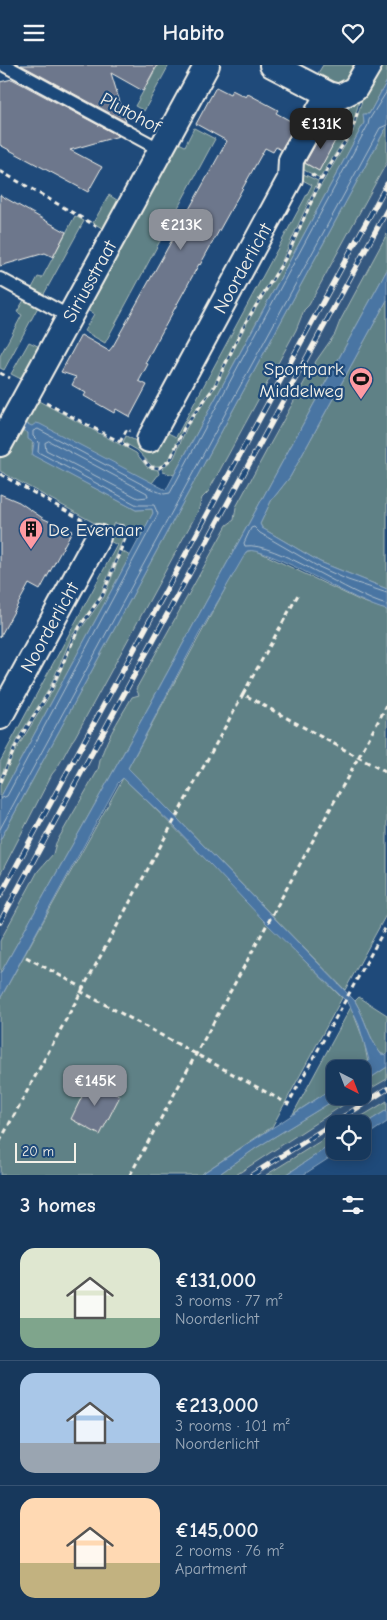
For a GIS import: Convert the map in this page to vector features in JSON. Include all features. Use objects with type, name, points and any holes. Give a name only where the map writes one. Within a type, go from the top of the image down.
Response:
[{"type":"street","name":"Siriusstraat","points":[[0,444],[207,65]]},
{"type":"street","points":[[272,65],[328,94],[339,97],[355,89],[369,65]]},
{"type":"street","name":"Noorderlicht","points":[[149,440],[290,179],[292,160],[328,94]]},
{"type":"street","name":"Noorderlicht","points":[[0,717],[100,530]]},
{"type":"lane","name":"Plutohof","points":[[4,65],[161,150]]},
{"type":"lane","points":[[0,279],[70,317]]},
{"type":"path","points":[[321,181],[352,130],[362,98],[355,89]]},
{"type":"path","points":[[0,171],[114,236]]},
{"type":"path","points":[[30,389],[36,397],[120,442]]},
{"type":"path","points":[[0,474],[100,530],[122,526],[127,535],[103,594],[80,626],[51,689],[18,741],[0,782]]},
{"type":"path","points":[[0,1141],[243,693],[300,593]]},
{"type":"path","points":[[243,693],[387,773]]},
{"type":"path","points":[[130,1175],[387,705]]},
{"type":"path","points":[[26,957],[288,1104],[354,988],[387,925]]},
{"type":"shaded area","points":[[387,126],[387,270],[118,763],[0,974],[0,840]]},
{"type":"shaded area","points":[[387,1067],[387,1110],[371,1120],[371,1115],[326,1115],[326,1148],[286,1175],[218,1175],[327,1105],[371,1105],[371,1078]]},
{"type":"green space","points":[[158,65],[169,65],[144,111],[135,106]]},
{"type":"green space","points":[[323,65],[357,65],[349,79],[340,86],[315,78]]},
{"type":"green space","points":[[379,65],[387,65],[387,81],[369,114],[364,114],[364,123],[174,475],[163,472],[162,469],[174,458],[187,427],[216,386],[247,323],[289,255],[314,197],[353,132],[363,97]]},
{"type":"green space","points":[[360,98],[352,127],[320,178],[300,168],[300,161],[319,171],[337,137],[335,135],[353,100]]},
{"type":"green space","points":[[387,126],[387,162],[309,305],[304,310],[296,330],[208,492],[202,498],[198,511],[75,737],[52,774],[0,875],[0,840]]},
{"type":"green space","points":[[194,128],[215,139],[105,343],[84,331],[94,314],[82,307],[173,140],[185,146]]},
{"type":"green space","points":[[301,173],[318,181],[280,265],[245,321],[210,392],[186,421],[172,455],[162,466],[152,466],[137,450],[123,442],[126,436],[138,442],[162,430],[176,437],[312,185],[299,178]]},
{"type":"green space","points":[[109,195],[120,202],[104,229],[93,223]]},
{"type":"green space","points":[[75,216],[84,221],[44,294],[32,288],[38,277],[42,278]]},
{"type":"green space","points":[[387,234],[387,270],[118,763],[0,974],[0,941],[38,871],[53,854],[56,843],[98,770],[103,751],[112,732],[132,697],[139,695],[136,689],[227,525],[234,520],[236,507],[316,361],[335,334],[340,321]]},
{"type":"green space","points":[[24,300],[38,307],[4,370],[0,368],[0,356],[22,315],[17,312]]},
{"type":"green space","name":"Sportpark Middelweg","points":[[387,300],[387,589],[320,562],[262,528],[260,524],[271,501],[290,477]]},
{"type":"green space","points":[[29,342],[42,348],[25,381],[11,374]]},
{"type":"green space","points":[[33,398],[136,453],[147,467],[158,470],[159,474],[152,483],[35,427],[22,429],[32,438],[33,455],[136,510],[152,509],[153,513],[139,540],[129,533],[124,525],[114,523],[110,530],[121,528],[124,536],[101,594],[72,636],[49,689],[17,739],[0,778],[0,762],[117,545],[104,538],[109,531],[0,471],[0,459]]},
{"type":"green space","points":[[255,550],[361,601],[387,610],[387,913],[345,990],[128,768],[244,554],[247,551]]},
{"type":"green space","points":[[122,551],[130,556],[0,798],[0,785],[14,753],[53,690],[75,637],[104,597]]},
{"type":"green space","points":[[123,778],[342,998],[272,1127],[200,1175],[0,1175],[0,999]]},
{"type":"green space","points":[[359,997],[387,1015],[387,1055],[381,1054],[373,1042],[355,1001]]},
{"type":"green space","points":[[351,1007],[364,1041],[367,1060],[326,1060],[326,1093],[293,1114]]},
{"type":"green space","points":[[387,1067],[387,1079],[371,1088],[371,1078]]},
{"type":"green space","points":[[387,1101],[387,1110],[371,1120],[371,1115],[364,1115]]},
{"type":"green space","points":[[326,1105],[343,1105],[236,1175],[218,1175],[256,1148]]},
{"type":"green space","points":[[326,1138],[326,1148],[286,1175],[266,1175]]},
{"type":"water","points":[[387,81],[387,126],[0,840],[0,798],[153,513],[152,509],[136,510],[32,455],[34,443],[28,439],[28,433],[22,430],[25,423],[32,426],[36,423],[40,424],[166,490],[364,123],[363,114],[369,114]]},
{"type":"water","points":[[387,270],[387,300],[290,477],[271,501],[260,524],[262,528],[320,562],[387,589],[387,610],[355,597],[292,565],[258,552],[247,551],[199,634],[128,768],[355,1001],[377,1048],[381,1054],[387,1055],[387,1067],[371,1078],[371,1060],[369,1060],[359,1025],[349,1004],[263,920],[175,827],[123,778],[118,783],[0,999],[0,974],[118,763]]},
{"type":"water","points":[[326,1093],[326,1105],[256,1148],[218,1175],[200,1175]]},
{"type":"water","points":[[387,1110],[387,1122],[371,1133],[371,1120]]},
{"type":"water","points":[[326,1148],[326,1160],[303,1175],[286,1175]]},
{"type":"building","points":[[21,65],[157,65],[143,91],[111,73],[126,122]]},
{"type":"building","points":[[12,79],[119,136],[70,150],[102,167],[88,192],[0,145],[0,82]]},
{"type":"building","points":[[216,87],[230,94],[232,90],[246,97],[248,94],[278,110],[276,113],[296,124],[281,150],[276,147],[273,152],[265,148],[199,264],[145,363],[148,364],[139,381],[147,385],[130,417],[116,409],[114,413],[84,396],[86,393],[72,385],[76,377],[61,372],[81,335],[109,351],[113,346],[227,141],[196,124]]},
{"type":"building","points":[[324,129],[337,137],[319,171],[305,163]]},
{"type":"building","points":[[0,195],[66,232],[53,257],[45,253],[0,266]]},
{"type":"building","name":"De Evenaar","points":[[0,494],[19,502],[44,519],[72,531],[40,590],[29,584],[0,637]]},
{"type":"building","points":[[90,1080],[120,1096],[100,1135],[71,1119]]},
{"type":"railway","points":[[0,896],[387,184]]},
{"type":"railway","points":[[0,922],[387,210]]},
{"type":"railway","points":[[252,1175],[387,1089]]},
{"type":"place","name":"Sportpark Middelweg","points":[[361,400]]},
{"type":"place","name":"De Evenaar","points":[[31,550]]}]
